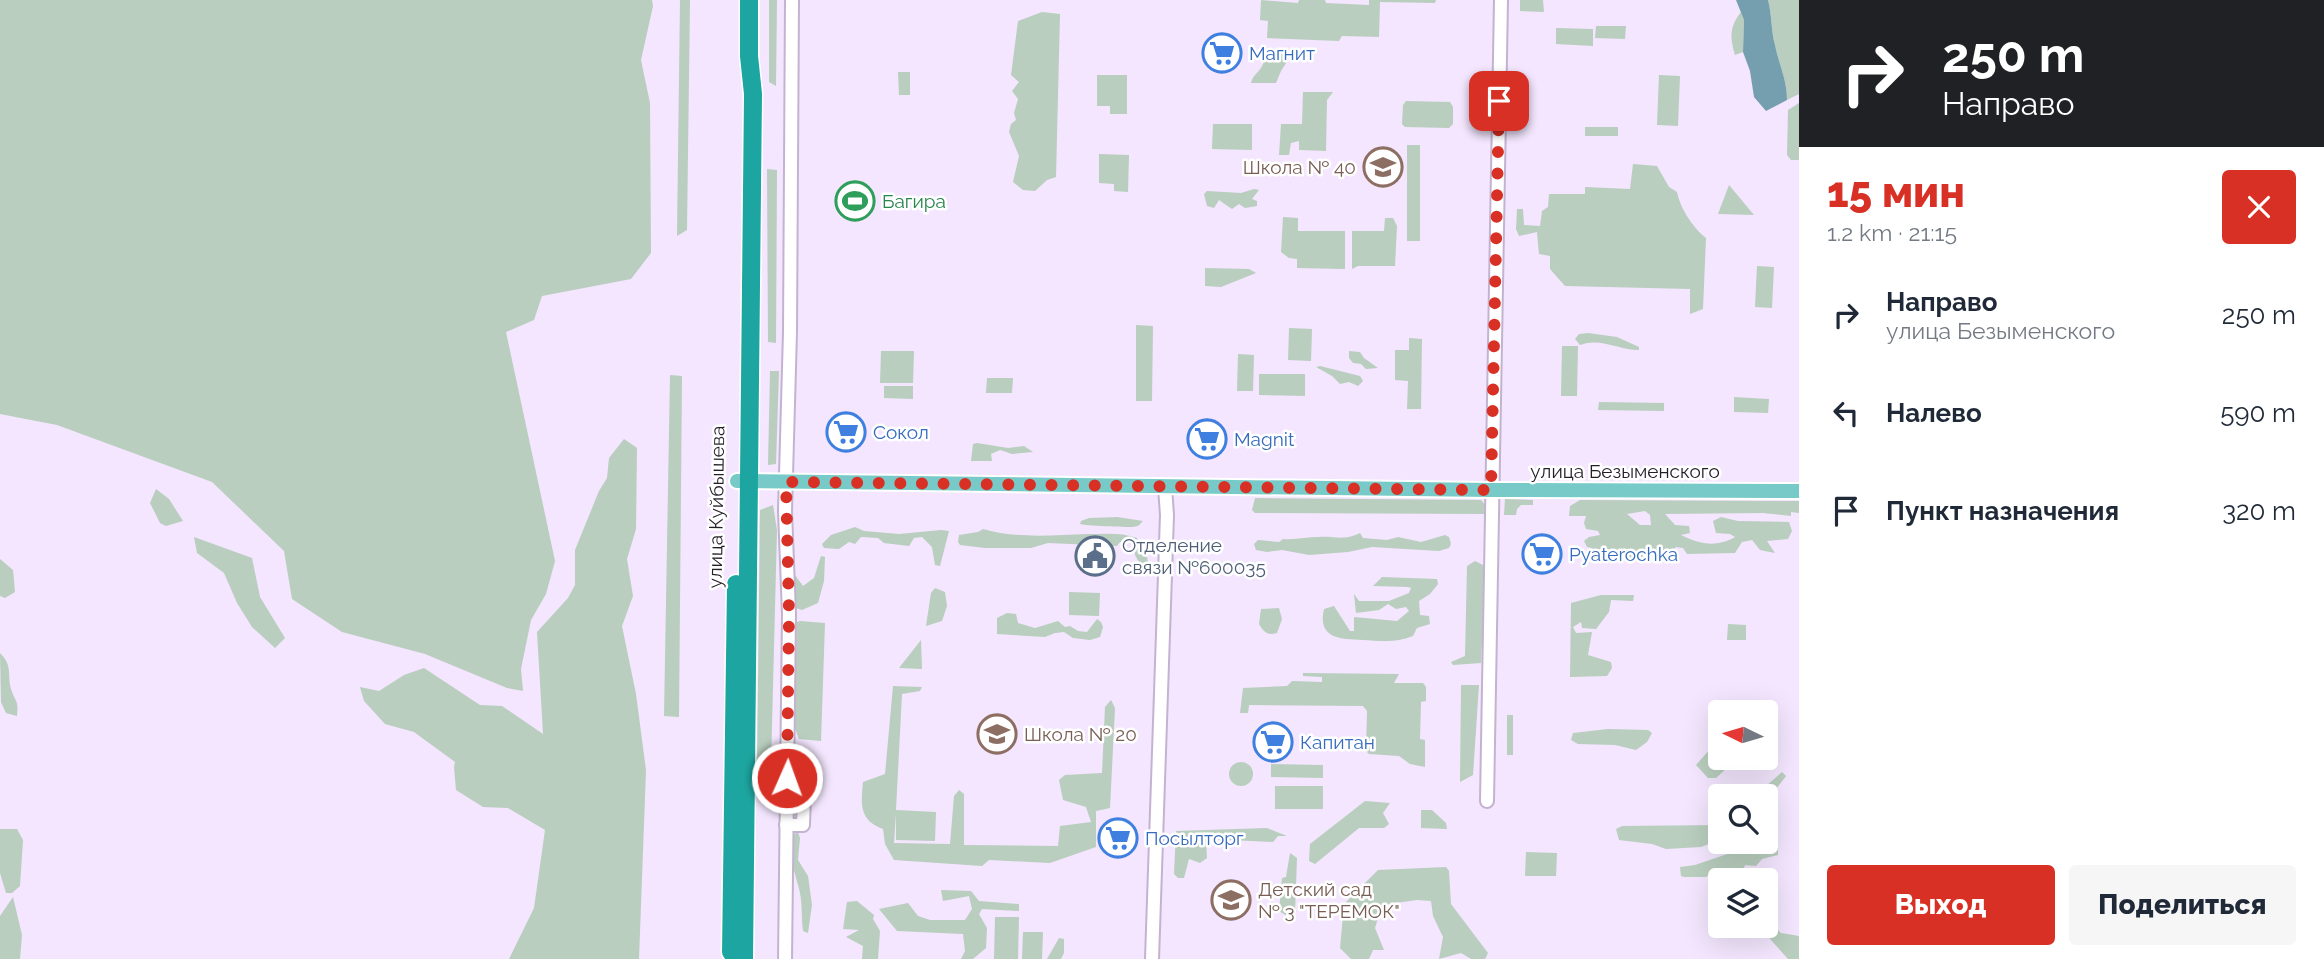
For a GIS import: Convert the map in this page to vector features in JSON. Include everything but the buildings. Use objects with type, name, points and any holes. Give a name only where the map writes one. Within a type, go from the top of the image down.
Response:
[{"type":"highway","name":"улица Куйбышева","points":[[744,959],[743,95],[749,56],[749,0]]},
{"type":"highway","name":"улица Куйбышева","points":[[731,959],[743,481]]},
{"type":"main road","name":"улица Безыменского","points":[[743,481],[1799,491]]},
{"type":"street","points":[[785,959],[789,614],[786,482],[790,332],[792,0]]},
{"type":"street","points":[[1487,801],[1501,0]]},
{"type":"street","points":[[1152,959],[1167,515],[1165,487]]},
{"type":"street","points":[[786,825],[803,825],[805,767],[788,756]]},
{"type":"green space","points":[[0,0],[652,0],[641,60],[650,103],[651,253],[631,279],[542,296],[534,320],[506,332],[555,561],[546,594],[531,620],[521,669],[523,691],[507,688],[425,654],[342,632],[292,599],[284,551],[212,482],[57,425],[0,414]]},
{"type":"green space","points":[[680,0],[690,0],[687,230],[677,236]]},
{"type":"green space","points":[[769,0],[777,0],[776,86],[769,82]]},
{"type":"green space","points":[[1261,0],[1298,3],[1299,0],[1325,0],[1326,3],[1369,5],[1369,0],[1436,0],[1435,3],[1380,2],[1379,37],[1342,36],[1339,41],[1267,38],[1268,21],[1260,20]]},
{"type":"green space","points":[[1520,0],[1543,0],[1544,12],[1520,11]]},
{"type":"green space","points":[[1768,0],[1799,0],[1799,94],[1787,100],[1774,40]]},
{"type":"green space","points":[[1042,12],[1060,14],[1056,177],[1047,180],[1035,191],[1023,190],[1013,182],[1019,156],[1009,132],[1011,124],[1016,120],[1014,113],[1018,99],[1012,91],[1019,82],[1011,75],[1018,21]]},
{"type":"green space","points":[[1741,12],[1744,20],[1743,52],[1735,55],[1732,33],[1734,23]]},
{"type":"green space","points":[[1596,26],[1626,26],[1625,39],[1595,38]]},
{"type":"green space","points":[[1556,28],[1593,29],[1593,46],[1556,44]]},
{"type":"green space","points":[[1288,48],[1290,57],[1276,83],[1251,83],[1268,52]]},
{"type":"green space","points":[[898,72],[910,72],[910,95],[899,95]]},
{"type":"green space","points":[[1097,75],[1127,75],[1127,114],[1110,114],[1110,106],[1097,106]]},
{"type":"green space","points":[[1659,75],[1680,76],[1678,126],[1657,125]]},
{"type":"green space","points":[[1303,92],[1333,92],[1327,100],[1326,151],[1299,150],[1299,141],[1291,143],[1289,155],[1279,155],[1281,124],[1302,124]]},
{"type":"green space","points":[[1406,101],[1450,102],[1453,107],[1453,124],[1449,128],[1405,127],[1402,124],[1403,105]]},
{"type":"green space","points":[[1799,103],[1799,160],[1791,160],[1787,155],[1788,110]]},
{"type":"green space","points":[[1213,124],[1252,124],[1252,150],[1212,149]]},
{"type":"green space","points":[[1585,127],[1618,127],[1618,136],[1585,136]]},
{"type":"green space","points":[[1407,145],[1420,145],[1420,241],[1407,241]]},
{"type":"green space","points":[[1099,154],[1129,155],[1128,192],[1114,191],[1114,184],[1099,183]]},
{"type":"green space","points":[[1633,164],[1657,166],[1669,187],[1677,192],[1681,205],[1696,229],[1706,238],[1703,309],[1690,314],[1690,289],[1565,286],[1550,269],[1550,256],[1539,254],[1537,232],[1519,236],[1516,229],[1517,209],[1523,209],[1524,225],[1540,226],[1542,211],[1548,207],[1549,194],[1585,194],[1585,187],[1630,189]]},
{"type":"green space","points":[[767,169],[777,170],[776,343],[768,342]]},
{"type":"green space","points":[[1729,185],[1754,215],[1718,214]]},
{"type":"green space","points":[[1259,190],[1252,199],[1257,201],[1257,206],[1245,208],[1239,204],[1232,209],[1219,200],[1214,208],[1207,206],[1204,194],[1207,191],[1241,193]]},
{"type":"green space","points":[[1283,217],[1298,218],[1298,231],[1345,231],[1345,269],[1297,268],[1297,259],[1289,258],[1281,252]]},
{"type":"green space","points":[[1385,218],[1393,218],[1397,226],[1395,266],[1358,266],[1352,269],[1352,231],[1384,231]]},
{"type":"green space","points":[[1757,266],[1774,267],[1772,308],[1755,307]]},
{"type":"green space","points":[[1205,268],[1249,269],[1256,273],[1221,287],[1205,286]]},
{"type":"green space","points":[[1136,325],[1153,326],[1152,401],[1136,401]]},
{"type":"green space","points":[[1289,328],[1312,329],[1311,361],[1288,360]]},
{"type":"green space","points":[[1579,334],[1617,337],[1639,347],[1639,350],[1595,342],[1580,345],[1575,339]]},
{"type":"green space","points":[[1409,338],[1422,339],[1421,409],[1407,409],[1408,381],[1395,380],[1395,350],[1409,350]]},
{"type":"green space","points":[[1562,346],[1578,346],[1577,396],[1561,396]]},
{"type":"green space","points":[[881,351],[914,351],[913,383],[880,383]]},
{"type":"green space","points":[[1349,351],[1360,352],[1378,368],[1366,369],[1361,364],[1353,363],[1349,358]]},
{"type":"green space","points":[[1238,354],[1254,355],[1253,391],[1237,391]]},
{"type":"green space","points":[[1316,367],[1360,376],[1363,381],[1358,386],[1349,382],[1340,384]]},
{"type":"green space","points":[[770,371],[779,371],[776,464],[768,465]]},
{"type":"green space","points":[[1259,374],[1305,374],[1305,396],[1259,395]]},
{"type":"green space","points":[[670,375],[682,376],[679,717],[664,716]]},
{"type":"green space","points":[[987,378],[1013,378],[1012,393],[986,393]]},
{"type":"green space","points":[[884,386],[913,386],[913,399],[884,398]]},
{"type":"green space","points":[[1734,397],[1769,399],[1768,413],[1734,412]]},
{"type":"green space","points":[[1599,402],[1664,403],[1664,411],[1598,410]]},
{"type":"green space","points":[[624,439],[637,448],[636,529],[627,559],[633,596],[622,626],[636,694],[646,770],[639,959],[509,959],[534,908],[545,830],[508,808],[483,807],[456,790],[455,762],[414,732],[385,724],[364,701],[360,687],[379,691],[404,675],[424,668],[480,705],[502,706],[543,734],[537,632],[568,598],[575,585],[575,550],[607,478],[609,458]]},
{"type":"green space","points":[[973,444],[1008,448],[1024,446],[1033,452],[1012,454],[1000,450],[991,454],[992,461],[971,461]]},
{"type":"green space","points":[[156,489],[169,499],[183,521],[166,526],[160,523],[150,503]]},
{"type":"green space","points":[[1255,498],[1481,500],[1487,507],[1486,514],[1255,513],[1252,510]]},
{"type":"green space","points":[[1505,499],[1533,500],[1533,505],[1521,505],[1516,515],[1504,515]]},
{"type":"green space","points":[[1580,500],[1799,501],[1799,513],[1791,512],[1791,516],[1763,513],[1665,514],[1675,525],[1689,526],[1690,533],[1681,535],[1708,544],[1721,543],[1735,537],[1716,533],[1713,521],[1721,517],[1738,521],[1789,522],[1792,531],[1788,539],[1767,541],[1775,553],[1760,550],[1752,540],[1742,542],[1735,553],[1687,554],[1683,548],[1676,547],[1668,559],[1658,559],[1655,553],[1648,551],[1640,559],[1600,558],[1594,555],[1595,549],[1587,547],[1584,541],[1600,535],[1598,531],[1586,529],[1586,516],[1569,516],[1570,506]],"holes":[[[1645,511],[1650,515],[1651,525],[1640,525],[1627,514]]]},
{"type":"green space","points":[[773,505],[777,530],[771,765],[757,766],[760,510]]},
{"type":"green space","points":[[1117,517],[1143,521],[1133,527],[1080,524],[1089,518]]},
{"type":"green space","points":[[855,527],[864,531],[899,534],[949,531],[940,566],[935,565],[932,547],[922,537],[914,538],[909,546],[884,543],[878,538],[861,537],[855,544],[849,542],[839,549],[824,548],[822,544],[831,535]]},
{"type":"green space","points":[[983,529],[1022,535],[1125,535],[1137,538],[1148,563],[1142,568],[1135,555],[1134,545],[1127,541],[1120,542],[1117,546],[1048,543],[1031,548],[985,548],[960,545],[958,542],[959,535]]},
{"type":"green space","points":[[1360,533],[1363,538],[1387,540],[1398,537],[1421,542],[1445,535],[1449,537],[1451,544],[1449,548],[1439,551],[1372,547],[1309,555],[1282,550],[1256,550],[1254,544],[1258,540],[1279,542],[1283,539],[1344,538]]},
{"type":"green space","points":[[194,537],[252,558],[260,597],[285,638],[275,648],[252,627],[237,603],[224,573],[197,553]]},
{"type":"green space","points":[[821,556],[825,557],[824,581],[818,603],[802,610],[793,607],[795,575],[803,586],[814,578]]},
{"type":"green space","points":[[0,559],[13,570],[15,592],[5,598],[0,596]]},
{"type":"green space","points":[[1475,561],[1485,566],[1481,663],[1453,665],[1451,662],[1465,656],[1467,566]]},
{"type":"green space","points":[[1382,577],[1437,579],[1438,584],[1430,594],[1419,601],[1420,615],[1429,616],[1430,624],[1417,628],[1413,636],[1394,641],[1339,638],[1327,632],[1323,619],[1324,609],[1334,606],[1350,631],[1354,631],[1354,617],[1397,621],[1409,611],[1406,607],[1396,609],[1388,604],[1379,610],[1356,613],[1354,594],[1359,601],[1389,601],[1409,593],[1411,588],[1408,587],[1373,586]]},
{"type":"green space","points":[[935,588],[945,592],[947,606],[942,621],[926,626],[931,593]]},
{"type":"green space","points":[[1069,592],[1100,593],[1099,616],[1069,615]]},
{"type":"green space","points":[[1601,595],[1634,595],[1633,601],[1611,600],[1609,612],[1596,629],[1582,628],[1581,622],[1573,627],[1576,633],[1592,632],[1588,655],[1611,662],[1612,668],[1607,676],[1570,677],[1571,603]]},
{"type":"green space","points":[[1279,608],[1282,619],[1277,633],[1266,633],[1259,624],[1261,609]]},
{"type":"green space","points":[[1007,613],[1016,614],[1018,623],[1035,628],[1058,621],[1065,627],[1087,632],[1097,619],[1103,627],[1100,637],[1090,640],[1073,638],[1064,632],[1045,637],[997,634],[997,618]]},
{"type":"green space","points":[[797,622],[825,623],[821,741],[799,739],[794,726]]},
{"type":"green space","points":[[1728,624],[1746,625],[1746,640],[1727,640]]},
{"type":"green space","points":[[921,640],[922,669],[899,668]]},
{"type":"green space","points":[[0,653],[8,666],[11,689],[17,704],[17,716],[6,713],[1,702]]},
{"type":"green space","points":[[1303,673],[1399,674],[1394,683],[1423,683],[1426,687],[1426,701],[1421,702],[1420,739],[1425,740],[1425,767],[1410,764],[1399,756],[1369,754],[1366,751],[1367,711],[1363,706],[1249,705],[1248,713],[1240,713],[1243,688],[1287,686],[1292,681],[1322,682],[1322,677],[1303,676]]},
{"type":"green space","points":[[1461,685],[1479,685],[1473,775],[1460,782]]},
{"type":"green space","points":[[893,686],[922,687],[920,691],[902,694],[896,810],[936,812],[935,841],[896,840],[896,813],[894,843],[950,844],[954,796],[959,790],[964,794],[964,845],[1058,846],[1060,826],[1091,822],[1086,807],[1063,800],[1059,780],[1065,775],[1102,773],[1105,707],[1111,700],[1115,708],[1110,808],[1096,811],[1096,847],[1050,863],[989,860],[982,866],[894,860],[885,844],[883,829],[869,821],[863,811],[862,798],[863,782],[885,774]]},
{"type":"green space","points":[[1507,715],[1513,715],[1513,755],[1507,755]]},
{"type":"green space","points":[[1608,729],[1648,730],[1652,733],[1647,742],[1636,750],[1615,745],[1578,744],[1571,740],[1573,733]]},
{"type":"green space","points":[[1708,751],[1708,770],[1725,770],[1716,778],[1708,778],[1696,765]]},
{"type":"green space","points":[[1241,762],[1250,765],[1253,774],[1250,783],[1241,786],[1232,783],[1229,774],[1232,765]]},
{"type":"green space","points":[[1271,764],[1323,765],[1323,778],[1271,777]]},
{"type":"green space","points":[[1782,772],[1786,776],[1778,786],[1778,784],[1768,784]]},
{"type":"green space","points":[[1275,786],[1323,786],[1323,809],[1275,809]]},
{"type":"green space","points":[[1365,801],[1390,803],[1383,813],[1389,824],[1384,828],[1359,828],[1315,864],[1309,861],[1310,844]]},
{"type":"green space","points":[[1421,810],[1432,810],[1446,823],[1447,829],[1421,828]]},
{"type":"green space","points":[[1708,825],[1708,844],[1666,849],[1652,844],[1619,840],[1616,829],[1622,826]]},
{"type":"green space","points":[[1267,828],[1287,836],[1278,836],[1273,842],[1208,839],[1207,858],[1200,863],[1189,859],[1184,878],[1178,878],[1174,874],[1176,831]]},
{"type":"green space","points":[[0,829],[17,829],[23,840],[20,886],[12,893],[6,893],[0,873]]},
{"type":"green space","points":[[798,832],[798,860],[808,876],[812,905],[808,933],[803,931],[801,896],[790,851],[792,837]]},
{"type":"green space","points":[[1526,852],[1557,853],[1556,876],[1525,876]]},
{"type":"green space","points":[[1290,853],[1297,858],[1295,913],[1287,916],[1279,911],[1282,878],[1286,877]]},
{"type":"green space","points":[[1727,854],[1778,854],[1762,859],[1756,866],[1708,868],[1706,877],[1681,876],[1680,867]]},
{"type":"green space","points":[[1446,867],[1449,871],[1451,904],[1488,953],[1485,959],[1471,959],[1461,953],[1439,959],[1443,937],[1433,916],[1431,901],[1417,900],[1382,905],[1375,928],[1384,950],[1373,950],[1369,959],[1351,959],[1340,948],[1344,904],[1378,870]]},
{"type":"green space","points":[[941,890],[971,891],[979,901],[1019,904],[1019,911],[982,909],[979,914],[987,928],[986,948],[973,959],[961,959],[965,951],[963,934],[897,931],[879,909],[908,903],[918,916],[930,920],[965,920],[972,909],[969,896],[943,901]]},
{"type":"green space","points":[[13,897],[22,935],[20,959],[0,959],[0,916]]},
{"type":"green space","points":[[857,901],[874,915],[873,919],[880,931],[878,959],[862,959],[863,946],[846,937],[859,930],[843,929],[847,902]]},
{"type":"green space","points":[[995,917],[1019,917],[1018,959],[994,959]]},
{"type":"green space","points":[[1778,930],[1799,936],[1799,959],[1788,959],[1769,938],[1778,938]]},
{"type":"green space","points":[[1023,932],[1043,932],[1042,959],[1022,959]]},
{"type":"green space","points":[[1059,938],[1064,939],[1061,959],[1047,959]]},
{"type":"water","points":[[1736,0],[1768,0],[1787,100],[1766,111],[1754,97],[1750,71],[1743,52],[1744,20]]},
{"type":"place","name":"Магнит","points":[[1222,53]]},
{"type":"place","name":"Школа № 40","points":[[1383,167]]},
{"type":"place","name":"Багира","points":[[855,201]]},
{"type":"place","name":"Сокол","points":[[846,432]]},
{"type":"place","name":"Magnit","points":[[1207,439]]},
{"type":"place","name":"Pyaterochka","points":[[1542,554]]},
{"type":"place","name":"Отделение связи №600035","points":[[1095,556]]},
{"type":"place","name":"Школа № 20","points":[[997,734]]},
{"type":"place","name":"Капитан","points":[[1273,742]]},
{"type":"place","name":"Посылторг","points":[[1118,838]]},
{"type":"place","name":"Детский сад № 3 \"ТЕРЕМОК\"","points":[[1231,900]]},
{"type":"route","points":[[787,778],[789,614],[786,482],[1491,490],[1499,101]]}]
